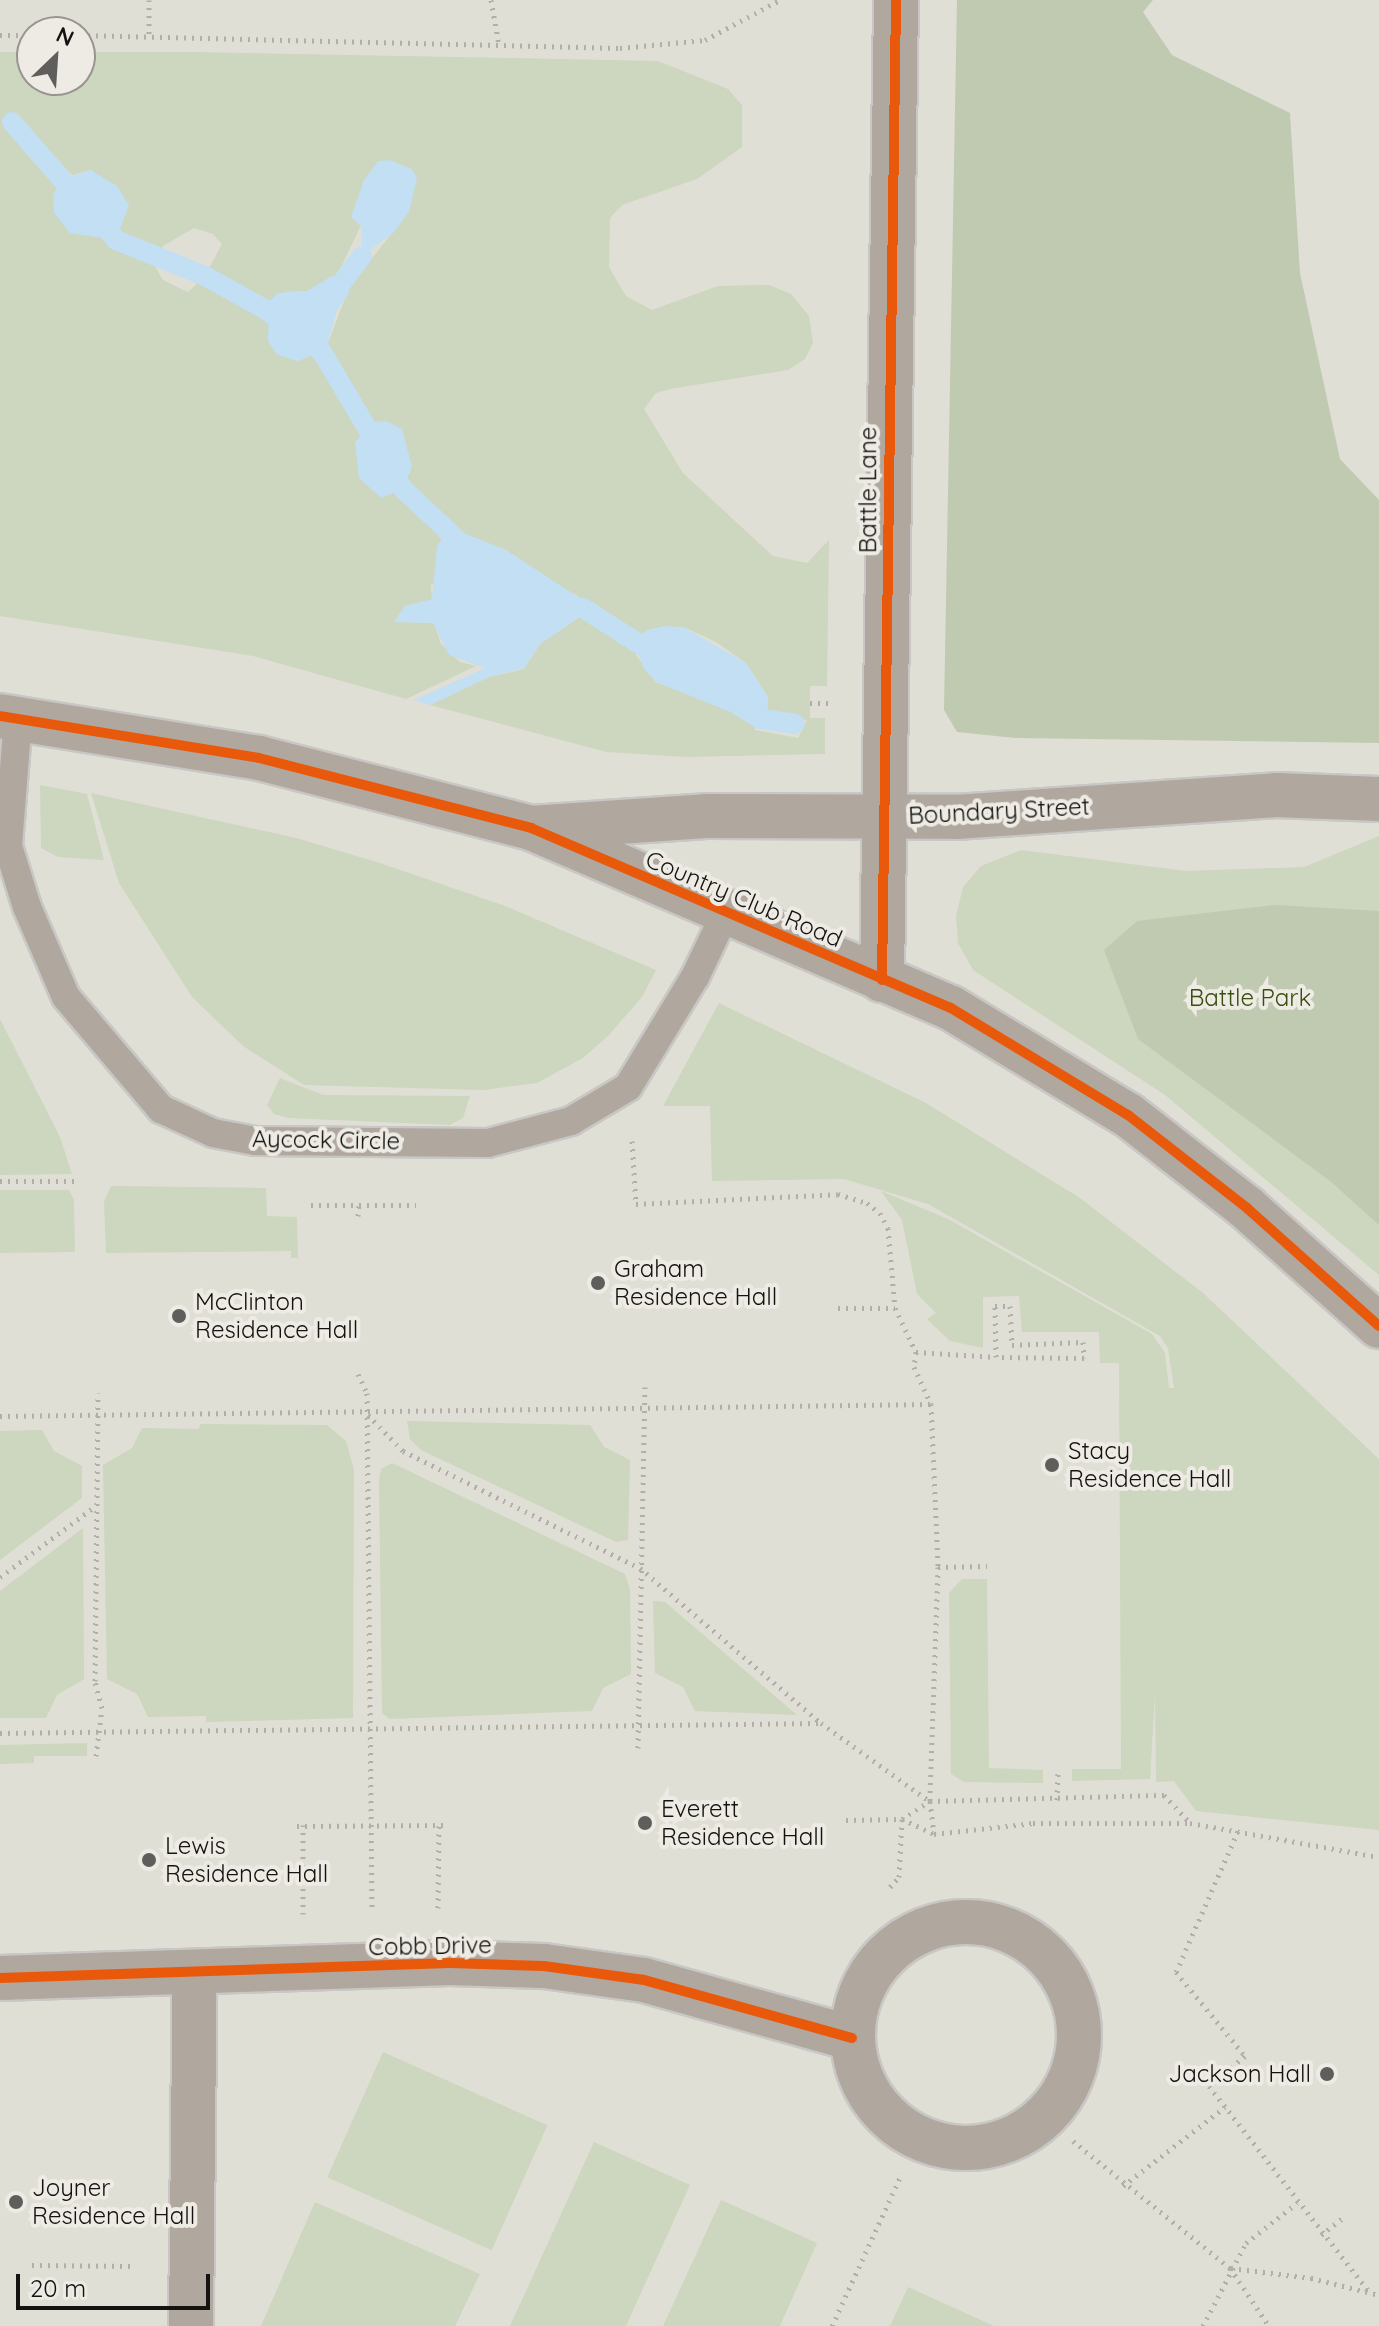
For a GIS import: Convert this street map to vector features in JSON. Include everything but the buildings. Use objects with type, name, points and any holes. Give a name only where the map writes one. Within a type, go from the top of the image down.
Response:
[{"type":"street","name":"Battle Lane","points":[[882,980],[896,0]]},
{"type":"street","name":"Country Club Road","points":[[9,717],[259,758],[531,828],[725,914],[951,1008],[1128,1115],[1247,1208],[1379,1326]]},
{"type":"street","name":"Boundary Street","points":[[531,828],[706,816],[886,817],[1276,795],[1379,799]]},
{"type":"street","points":[[978,1922],[1013,1932],[1033,1945],[1065,1980],[1077,2013],[1079,2049],[1069,2084],[1048,2113],[1021,2135],[987,2147],[952,2148],[918,2138],[881,2109],[858,2069],[852,2038],[866,1980],[885,1955],[909,1936],[943,1924],[978,1922]]},
{"type":"street","name":"Cobb Drive","points":[[0,1978],[450,1963],[544,1966],[644,1980],[852,2038]]},
{"type":"street","points":[[191,2326],[195,1973]]},
{"type":"lane","name":"Aycock Circle","points":[[9,717],[8,846],[27,907],[66,997],[161,1109],[213,1133],[255,1141],[488,1143],[571,1121],[628,1087],[695,977],[725,914]]},
{"type":"path","points":[[149,0],[149,35]]},
{"type":"path","points":[[491,0],[499,45]]},
{"type":"path","points":[[96,35],[620,48],[705,40],[780,0]]},
{"type":"path","points":[[810,703],[831,703]]},
{"type":"path","points":[[628,1087],[636,1204],[854,1196],[880,1213],[888,1228],[895,1308],[916,1352],[914,1367],[931,1404],[938,1567],[930,1801],[934,1834]]},
{"type":"path","points":[[0,1181],[74,1181]]},
{"type":"path","points":[[311,1205],[416,1205]]},
{"type":"path","points":[[358,1216],[359,1205]]},
{"type":"path","points":[[916,1352],[1059,1361],[1084,1358],[1083,1342],[1012,1345],[1010,1306],[995,1306],[996,1357]]},
{"type":"path","points":[[838,1308],[895,1308]]},
{"type":"path","points":[[358,1374],[367,1393],[368,1415],[372,1915]]},
{"type":"path","points":[[638,1748],[645,1387]]},
{"type":"path","points":[[96,1756],[96,1731],[102,1708],[95,1681],[94,1507],[98,1393]]},
{"type":"path","points":[[0,1416],[368,1415],[931,1404]]},
{"type":"path","points":[[368,1415],[403,1451],[640,1568],[821,1723],[930,1801]]},
{"type":"path","points":[[0,1577],[94,1507]]},
{"type":"path","points":[[938,1567],[987,1566]]},
{"type":"path","points":[[0,1733],[821,1723]]},
{"type":"path","points":[[1057,1800],[1058,1770]]},
{"type":"path","points":[[902,1819],[930,1801],[1164,1795],[1190,1823]]},
{"type":"path","points":[[890,1887],[899,1877],[902,1819]]},
{"type":"path","points":[[846,1820],[902,1819],[934,1834],[1033,1823],[1190,1823],[1379,1857]]},
{"type":"path","points":[[303,1915],[300,1826],[442,1825],[438,1914]]},
{"type":"path","points":[[1238,1831],[1176,1972],[1245,2056],[1209,2086],[1321,2235],[1371,2294]]},
{"type":"path","points":[[1123,2186],[1225,2107]]},
{"type":"path","points":[[1073,2141],[1123,2186],[1230,2268],[1269,2326]]},
{"type":"path","points":[[832,2326],[902,2173]]},
{"type":"path","points":[[1203,2326],[1230,2268],[1246,2243],[1297,2203]]},
{"type":"path","points":[[1321,2235],[1343,2218]]},
{"type":"path","points":[[32,2265],[143,2266]]},
{"type":"path","points":[[1230,2268],[1311,2278],[1379,2295]]},
{"type":"shaded area","points":[[0,0],[1379,0],[1379,2326],[0,2326]]},
{"type":"green space","points":[[957,0],[1153,0],[1143,12],[1172,55],[1290,113],[1300,273],[1340,459],[1379,500],[1379,743],[1015,738],[957,732],[944,710]]},
{"type":"green space","points":[[0,52],[16,52],[16,96],[96,96],[96,52],[658,61],[728,89],[742,105],[742,147],[697,179],[622,205],[610,218],[609,267],[626,296],[652,310],[718,286],[769,285],[791,294],[809,316],[813,343],[805,359],[788,370],[670,389],[656,393],[644,409],[683,473],[773,556],[807,563],[829,540],[827,686],[810,686],[810,718],[825,718],[825,754],[687,757],[606,752],[430,705],[489,677],[524,669],[540,644],[578,618],[578,596],[557,585],[431,584],[432,600],[405,606],[402,622],[434,623],[441,644],[460,662],[476,666],[406,699],[253,656],[0,616]],"holes":[[[13,112],[72,175],[91,170],[53,196],[58,186],[8,126]],[[409,212],[349,287],[326,349],[298,361],[286,292],[307,291],[336,278],[361,225],[351,217]],[[194,228],[213,234],[222,244],[205,276],[188,292],[163,280],[156,268],[163,246]],[[665,626],[686,628],[716,642],[746,663],[768,697],[767,714],[807,720],[798,738],[755,730],[757,720],[656,682],[636,655]]]},
{"type":"green space","points":[[40,785],[87,794],[104,860],[58,857],[41,848]]},
{"type":"green space","points":[[91,793],[296,838],[380,863],[505,906],[656,970],[642,997],[609,1035],[583,1058],[537,1083],[484,1090],[304,1085],[243,1046],[192,997],[119,883]]},
{"type":"green space","name":"Battle Park","points":[[1379,836],[1379,1275],[1165,1095],[973,970],[958,943],[956,916],[963,887],[981,866],[1021,850],[1186,871],[1304,867]]},
{"type":"green space","points":[[1275,905],[1379,911],[1379,1225],[1330,1181],[1138,1039],[1104,950],[1137,921]]},
{"type":"green space","points":[[719,1003],[926,1103],[1080,1198],[1203,1293],[1379,1459],[1379,1830],[1196,1811],[1174,1781],[1156,1782],[1155,1693],[1150,1779],[1072,1781],[1072,1769],[1121,1769],[1119,1363],[1100,1363],[1099,1332],[1022,1332],[1019,1296],[983,1297],[983,1348],[950,1341],[927,1319],[936,1313],[917,1294],[902,1220],[881,1191],[948,1219],[1152,1334],[1165,1353],[1169,1388],[1174,1388],[1168,1348],[1160,1336],[928,1204],[844,1179],[712,1181],[710,1106],[663,1106]]},
{"type":"green space","points":[[0,1019],[60,1137],[72,1174],[0,1175]]},
{"type":"green space","points":[[280,1078],[323,1095],[470,1096],[463,1118],[450,1125],[289,1118],[274,1114],[267,1105]]},
{"type":"green space","points":[[111,1186],[266,1188],[267,1216],[297,1217],[298,1258],[291,1258],[291,1251],[106,1253],[104,1202]]},
{"type":"green space","points":[[0,1190],[69,1190],[74,1200],[75,1252],[0,1253]]},
{"type":"green space","points":[[407,1421],[590,1425],[604,1447],[630,1460],[628,1540],[616,1542],[421,1450],[410,1439]]},
{"type":"green space","points":[[200,1424],[327,1425],[346,1441],[354,1470],[353,1718],[206,1722],[206,1716],[148,1717],[137,1694],[107,1679],[103,1465],[132,1448],[142,1428],[199,1429]]},
{"type":"green space","points":[[42,1430],[54,1451],[82,1466],[82,1498],[0,1560],[0,1431]]},
{"type":"green space","points":[[392,1463],[625,1574],[630,1589],[631,1674],[603,1688],[592,1711],[390,1719],[382,1713],[379,1479],[381,1469]]},
{"type":"green space","points":[[83,1528],[84,1679],[57,1695],[46,1718],[0,1718],[0,1591]]},
{"type":"green space","points":[[962,1579],[987,1579],[989,1768],[1043,1770],[1043,1783],[964,1782],[951,1774],[949,1593]]},
{"type":"green space","points":[[653,1601],[665,1602],[797,1715],[695,1711],[683,1687],[655,1673]]},
{"type":"green space","points":[[87,1743],[87,1756],[34,1756],[34,1763],[0,1764],[0,1745]]},
{"type":"green space","points":[[383,2052],[547,2125],[492,2250],[327,2177]]},
{"type":"green space","points":[[594,2142],[690,2185],[626,2326],[510,2326]]},
{"type":"green space","points":[[721,2200],[817,2243],[780,2326],[663,2326]]},
{"type":"green space","points":[[315,2202],[480,2274],[455,2326],[261,2326]]},
{"type":"green space","points":[[908,2287],[994,2326],[890,2326]]},
{"type":"water","points":[[390,160],[412,169],[417,178],[409,212],[393,233],[362,256],[361,226],[351,217],[364,180],[378,161]]},
{"type":"water","points":[[91,170],[117,186],[129,205],[116,240],[70,233],[54,213],[53,196],[62,179]]},
{"type":"water","points":[[332,276],[347,278],[349,294],[337,310],[326,349],[298,361],[277,355],[268,341],[269,301],[278,293],[307,291]]},
{"type":"water","points":[[386,421],[402,429],[412,467],[403,489],[381,498],[359,478],[355,442],[375,422]]},
{"type":"water","points":[[449,527],[506,550],[578,597],[583,608],[578,618],[540,644],[524,668],[489,677],[430,705],[414,700],[485,668],[449,655],[433,623],[394,622],[405,606],[432,599],[437,546]]},
{"type":"water","points":[[665,626],[685,628],[746,663],[768,697],[767,714],[757,720],[738,715],[656,682],[644,669],[634,642],[647,630]]},
{"type":"waterway","points":[[12,122],[78,198]]},
{"type":"waterway","points":[[99,221],[116,240],[205,276],[266,310],[322,352],[403,489],[464,546]]},
{"type":"waterway","points":[[331,297],[362,256]]},
{"type":"waterway","points":[[556,606],[583,608],[655,654]]},
{"type":"waterway","points":[[740,706],[761,719],[795,724]]},
{"type":"cycle path","points":[[882,980],[896,0]]},
{"type":"cycle path","points":[[0,716],[259,758],[531,828],[951,1008],[1128,1115],[1247,1208],[1379,1326]]},
{"type":"cycle path","points":[[0,1978],[450,1963],[544,1966],[644,1980],[852,2038]]},
{"type":"place","name":"Graham Residence Hall","points":[[598,1283]]},
{"type":"place","name":"McClinton Residence Hall","points":[[179,1316]]},
{"type":"place","name":"Stacy Residence Hall","points":[[1052,1465]]},
{"type":"place","name":"Everett Residence Hall","points":[[645,1823]]},
{"type":"place","name":"Lewis Residence Hall","points":[[149,1860]]},
{"type":"place","name":"Jackson Hall","points":[[1327,2074]]},
{"type":"place","name":"Joyner Residence Hall","points":[[16,2202]]}]
